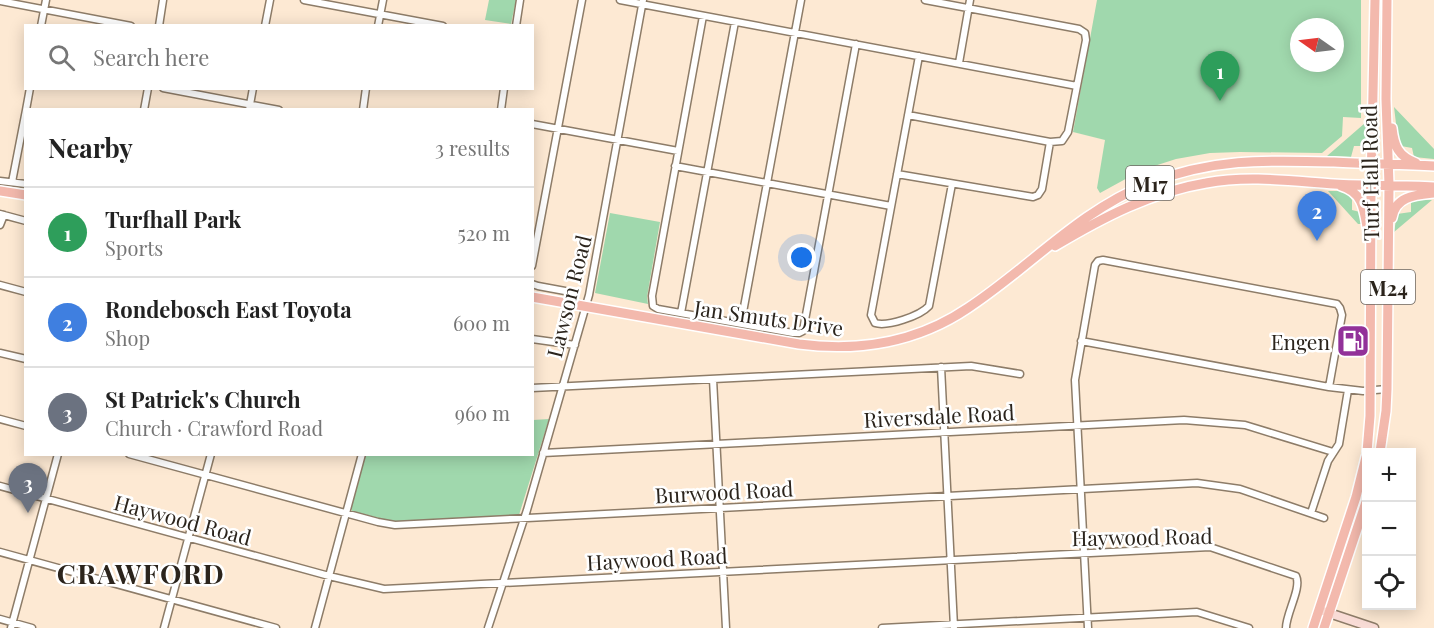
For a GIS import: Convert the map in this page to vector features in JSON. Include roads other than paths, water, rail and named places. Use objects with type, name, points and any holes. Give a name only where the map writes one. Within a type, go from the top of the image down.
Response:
[{"type":"main road","name":"Turf Hall Road","points":[[1368,448],[1370,433],[1371,185],[1375,0]]},
{"type":"main road","name":"Turf Hall Road","points":[[1381,448],[1387,389],[1389,185],[1386,99],[1387,0]]},
{"type":"main road","points":[[1386,99],[1396,148],[1404,157],[1429,166]]},
{"type":"main road","name":"Jan Smuts Drive","points":[[534,297],[807,345],[868,346],[912,336],[949,320],[974,304],[1063,234],[1104,206],[1145,185],[1177,174],[1215,165],[1253,160],[1429,166]]},
{"type":"main road","name":"Jan Smuts Drive","points":[[1018,270],[1112,214],[1136,204],[1206,183],[1268,178],[1335,184],[1434,187]]},
{"type":"main road","points":[[1335,184],[1347,187],[1362,201],[1371,250]]},
{"type":"main road","points":[[0,191],[24,195]]},
{"type":"main road","points":[[1388,241],[1392,212],[1398,203],[1405,198],[1434,193]]},
{"type":"main road","name":"Turf Hall Road","points":[[1313,628],[1362,474]]},
{"type":"main road","points":[[1324,628],[1362,514]]},
{"type":"street","points":[[42,24],[46,0]]},
{"type":"street","points":[[159,24],[163,0]]},
{"type":"street","points":[[265,24],[270,0]]},
{"type":"street","points":[[304,0],[432,24]]},
{"type":"street","points":[[378,24],[383,0]]},
{"type":"street","points":[[516,24],[520,0]]},
{"type":"street","points":[[534,256],[582,0]]},
{"type":"street","points":[[620,0],[643,2],[703,16],[1077,86]]},
{"type":"street","points":[[741,323],[801,0]]},
{"type":"street","points":[[908,115],[1060,142],[1066,137],[1086,40],[1083,31],[925,0]]},
{"type":"street","points":[[959,63],[970,0]]},
{"type":"street","points":[[0,1],[121,24]]},
{"type":"street","name":"Lawson Road","points":[[488,628],[524,518],[586,306],[643,2]]},
{"type":"street","points":[[703,16],[651,300],[655,308],[681,313],[793,333],[800,333],[804,327],[856,44]]},
{"type":"street","points":[[681,313],[735,22]]},
{"type":"street","points":[[919,56],[871,315],[875,323],[885,324],[909,317],[929,306],[952,184]]},
{"type":"street","points":[[26,108],[30,90]]},
{"type":"street","points":[[144,108],[148,90]]},
{"type":"street","points":[[171,90],[250,107],[253,90]]},
{"type":"street","points":[[363,108],[366,90]]},
{"type":"street","points":[[501,108],[504,90]]},
{"type":"street","points":[[534,124],[678,151]]},
{"type":"street","points":[[12,182],[24,125]]},
{"type":"street","points":[[897,174],[1023,197],[1036,196],[1042,189],[1050,142]]},
{"type":"street","points":[[675,166],[891,206]]},
{"type":"street","points":[[0,180],[24,184]]},
{"type":"street","points":[[0,225],[2,214],[24,220]]},
{"type":"street","points":[[1088,628],[1075,380],[1095,265],[1098,261],[1103,260],[1337,304],[1342,315],[1329,387]]},
{"type":"street","points":[[534,284],[565,291]]},
{"type":"street","points":[[0,285],[24,291]]},
{"type":"street","points":[[534,339],[575,345]]},
{"type":"street","points":[[1081,341],[1348,390],[1387,389]]},
{"type":"street","points":[[0,352],[24,358]]},
{"type":"street","points":[[534,388],[978,366],[1020,374]]},
{"type":"street","points":[[940,368],[954,626]]},
{"type":"street","points":[[713,379],[726,628]]},
{"type":"street","points":[[1311,513],[1324,471],[1339,444],[1348,390]]},
{"type":"street","points":[[0,419],[24,425]]},
{"type":"street","name":"Riversdale Road","points":[[543,453],[1184,420],[1231,423],[1260,428],[1333,452]]},
{"type":"street","points":[[12,625],[57,456]]},
{"type":"street","name":"Burwood Road","points":[[136,456],[346,514],[395,525],[1216,484],[1240,489],[1324,518]]},
{"type":"street","points":[[164,628],[210,456]]},
{"type":"street","points":[[315,628],[361,456]]},
{"type":"street","name":"Haywood Road","points":[[0,486],[384,589],[1187,547],[1215,548],[1295,575],[1298,582],[1286,628]]},
{"type":"street","points":[[0,552],[276,628]]},
{"type":"street","points":[[1319,610],[1374,628]]},
{"type":"street","points":[[882,628],[1200,612],[1249,628]]},
{"type":"street","points":[[0,619],[12,625],[32,628]]},
{"type":"place","name":"Turfhall Park","points":[[1220,101]]},
{"type":"place","name":"Rondebosch East Toyota","points":[[1317,241]]},
{"type":"place","name":"Engen","points":[[1353,341]]},
{"type":"place","name":"St Patrick's Church","points":[[28,513]]},
{"type":"district","name":"CRAWFORD","points":[[141,573]]}]
